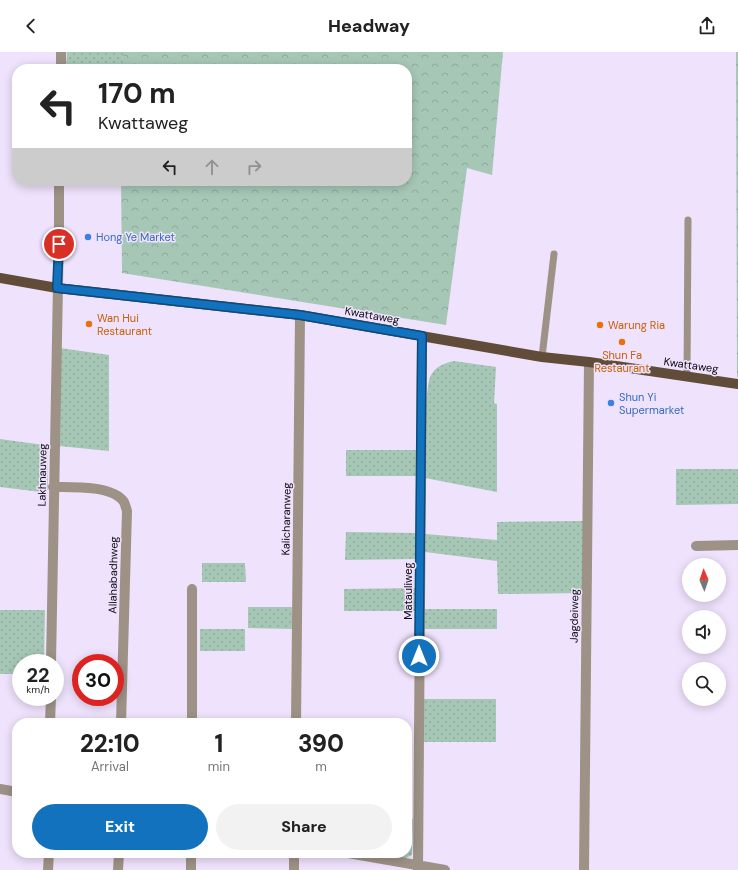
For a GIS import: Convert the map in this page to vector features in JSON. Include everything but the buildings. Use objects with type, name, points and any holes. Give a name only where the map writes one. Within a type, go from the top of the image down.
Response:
[{"type":"main road","name":"Kwattaweg","points":[[0,278],[57,288],[300,315],[542,357],[589,362],[738,384]]},
{"type":"street","points":[[61,52],[61,64]]},
{"type":"street","name":"Lakhnauweg","points":[[51,654],[59,186]]},
{"type":"street","name":"Kalicharanweg","points":[[296,718],[300,315]]},
{"type":"street","name":"Matauliweg","points":[[418,868],[422,336]]},
{"type":"street","name":"Jagdeiweg","points":[[584,870],[589,362]]},
{"type":"street","name":"Allahabadhweg","points":[[53,487],[88,488],[109,492],[123,501],[127,511],[121,718]]},
{"type":"street","points":[[696,546],[738,545]]},
{"type":"street","points":[[192,589],[192,718]]},
{"type":"street","points":[[50,718],[51,706]]},
{"type":"street","points":[[0,789],[12,791]]},
{"type":"street","points":[[48,870],[49,858]]},
{"type":"street","points":[[118,870],[119,858]]},
{"type":"street","points":[[191,858],[191,870]]},
{"type":"street","points":[[294,858],[294,870]]},
{"type":"street","points":[[371,858],[418,868],[445,870]]},
{"type":"lane","points":[[687,377],[688,220]]},
{"type":"lane","points":[[542,357],[554,254]]},
{"type":"green space","points":[[67,52],[123,52],[123,64],[66,64]]},
{"type":"green space","points":[[123,52],[503,52],[492,175],[467,168],[446,325],[122,273],[121,186],[412,186],[412,64],[123,64]]},
{"type":"green space","points":[[736,52],[738,52],[738,377],[737,377]]},
{"type":"green space","points":[[60,348],[109,355],[109,451],[59,446]]},
{"type":"green space","points":[[454,361],[496,367],[494,403],[497,404],[497,492],[425,478],[425,424],[429,382],[435,369]]},
{"type":"green space","points":[[0,439],[44,445],[47,448],[48,490],[41,492],[0,487]]},
{"type":"green space","points":[[346,450],[418,450],[418,476],[346,476]]},
{"type":"green space","points":[[676,469],[738,469],[738,504],[676,505]]},
{"type":"green space","points":[[583,521],[583,593],[498,594],[497,561],[425,552],[425,534],[497,540],[497,522]]},
{"type":"green space","points":[[346,532],[417,533],[416,559],[345,560]]},
{"type":"green space","points":[[202,563],[245,563],[246,582],[202,582]]},
{"type":"green space","points":[[416,588],[416,611],[344,611],[344,589]]},
{"type":"green space","points":[[248,607],[292,607],[292,629],[248,628]]},
{"type":"green space","points":[[424,609],[497,609],[497,629],[424,629]]},
{"type":"green space","points":[[0,610],[45,610],[44,654],[12,654],[12,674],[0,674]]},
{"type":"green space","points":[[200,629],[245,629],[245,651],[200,651]]},
{"type":"green space","points":[[424,699],[496,699],[496,742],[424,742]]},
{"type":"green space","points":[[412,819],[413,819],[412,855]]},
{"type":"place","name":"Hong Ye Market","points":[[88,237]]},
{"type":"place","name":"Wan Hui Restaurant","points":[[89,324]]},
{"type":"place","name":"Warung Ria","points":[[600,325]]},
{"type":"place","name":"Shun Fa Restaurant","points":[[622,342]]},
{"type":"place","name":"Shun Yi Supermarket","points":[[611,403]]},
{"type":"route","points":[[59,244],[57,288],[300,315],[422,336],[419,656]]}]
